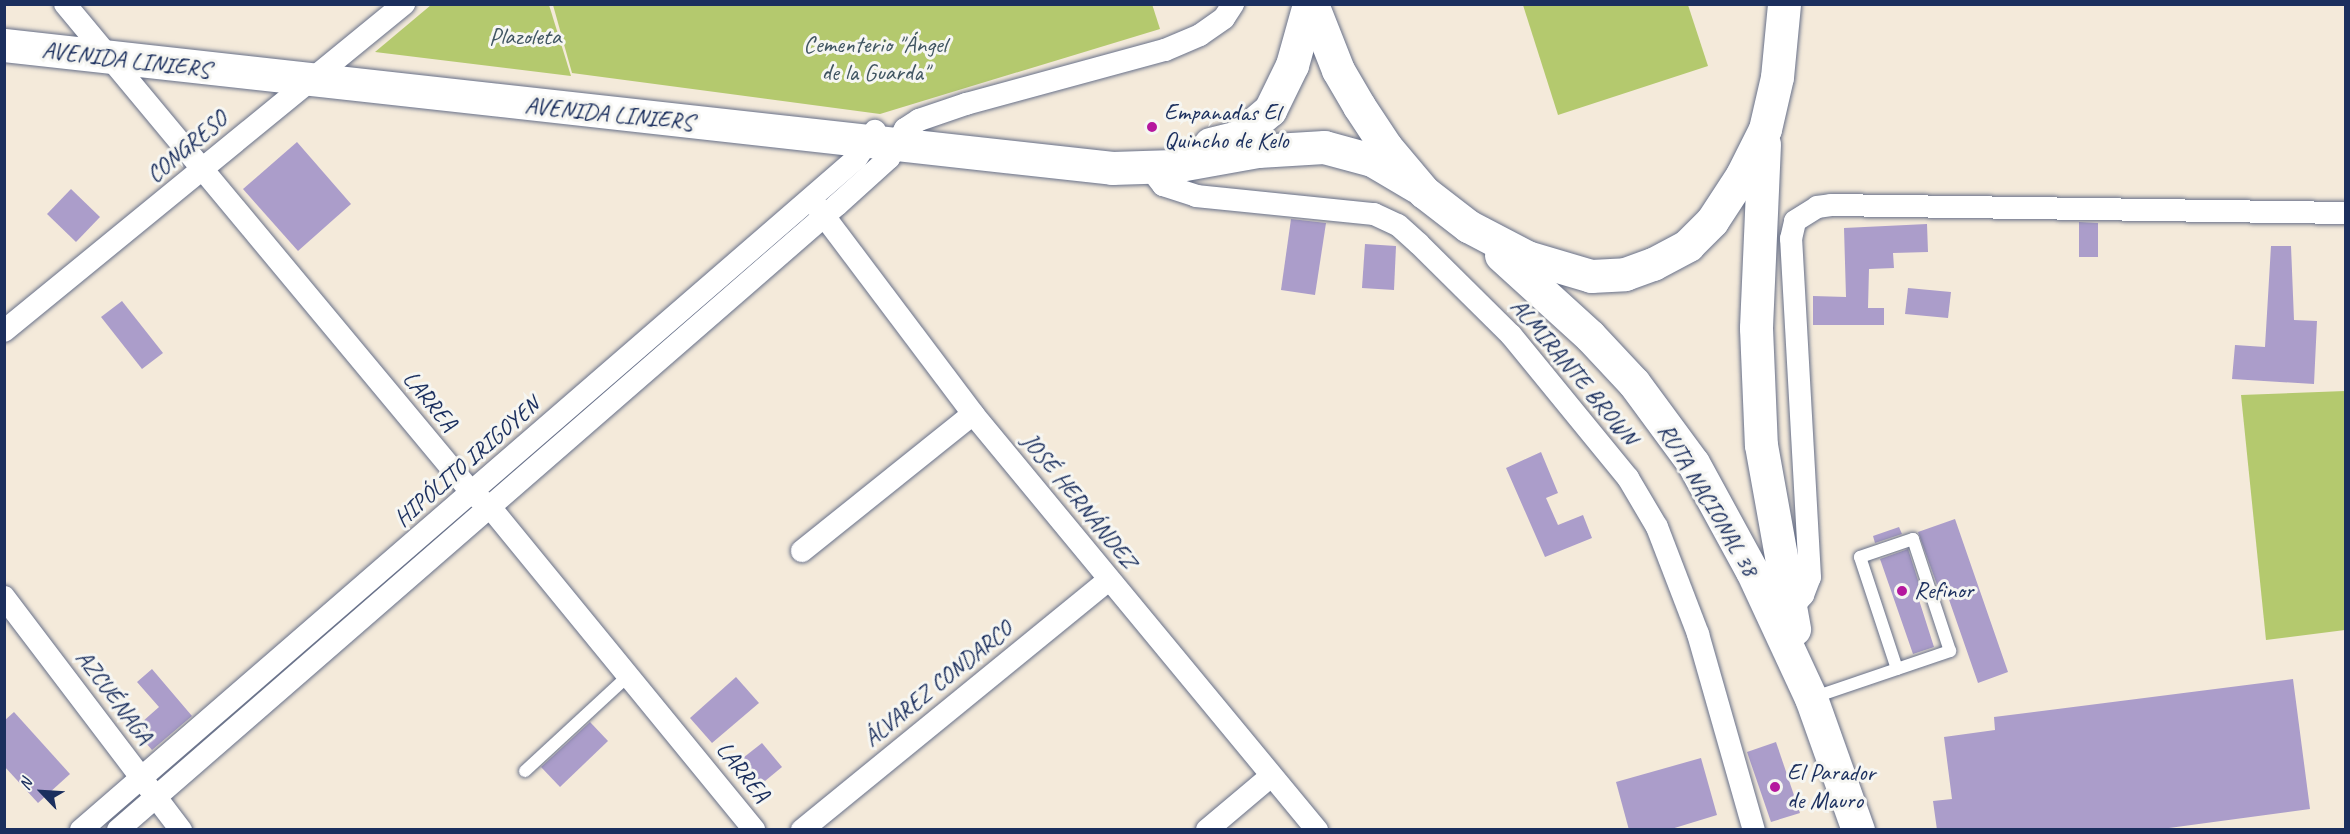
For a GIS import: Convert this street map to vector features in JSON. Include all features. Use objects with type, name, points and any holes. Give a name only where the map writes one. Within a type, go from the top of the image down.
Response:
[{"type":"main road","points":[[1212,152],[1238,137],[1270,110],[1292,65],[1310,4]]},
{"type":"main road","points":[[1310,4],[1338,70],[1359,106],[1386,147],[1424,192]]},
{"type":"main road","points":[[1212,152],[1324,147],[1372,160],[1424,192],[1468,226],[1527,257],[1591,276],[1625,274],[1653,264],[1688,245],[1712,221],[1742,175],[1765,129],[1777,77],[1784,4]]},
{"type":"main road","name":"AVENIDA LINIERS","points":[[4,25],[100,46],[888,135],[1112,168],[1149,167],[1212,152]]},
{"type":"main road","name":"AVENIDA LINIERS","points":[[4,45],[100,46]]},
{"type":"main road","name":"RUTA NACIONAL 38","points":[[1765,129],[1756,317],[1761,444],[1790,610],[1811,698]]},
{"type":"main road","name":"AVENIDA LINIERS","points":[[888,135],[1120,151],[1212,152]]},
{"type":"main road","name":"RUTA NACIONAL 38","points":[[1468,226],[1590,336],[1634,383],[1692,463],[1752,571],[1811,698],[1858,830]]},
{"type":"street","name":"LARREA","points":[[65,4],[201,171],[629,675],[754,830]]},
{"type":"street","name":"CONGRESO","points":[[4,331],[404,4]]},
{"type":"street","name":"HIPÓLITO IRIGOYEN","points":[[118,830],[481,500],[817,207],[888,135],[919,120],[966,104],[1165,50],[1200,35],[1224,18],[1233,4]]},
{"type":"street","name":"ALMIRANTE BROWN","points":[[1149,167],[1163,185],[1196,196],[1374,214],[1412,238],[1511,335],[1628,478],[1657,527],[1698,634],[1754,830]]},
{"type":"street","points":[[1790,610],[1803,595],[1810,578],[1791,239],[1795,221],[1816,207],[1831,205],[2346,213]]},
{"type":"street","name":"JOSÉ HERNÁNDEZ","points":[[817,207],[973,414],[1317,830]]},
{"type":"street","points":[[802,551],[973,414]]},
{"type":"street","name":"HIPÓLITO IRIGOYEN","points":[[81,830],[141,778],[481,500]]},
{"type":"street","name":"ÁLVAREZ CONDARCO","points":[[801,830],[1108,580]]},
{"type":"street","name":"AZCUÉNAGA","points":[[4,597],[181,830]]},
{"type":"street","points":[[1207,830],[1271,776]]},
{"type":"lane","points":[[1811,698],[1897,669],[1950,651],[1913,539],[1860,557],[1897,669]]},
{"type":"lane","points":[[525,771],[629,675]]},
{"type":"green space","name":"Cementerio \"Ángel de la Guarda\"","points":[[1152,4],[1160,29],[880,114],[572,73],[553,5]]},
{"type":"green space","name":"Plazoleta","points":[[431,5],[549,5],[571,76],[375,52]]},
{"type":"green space","points":[[1523,5],[1688,5],[1708,66],[1558,115]]},
{"type":"green space","points":[[2345,391],[2345,630],[2266,640],[2241,395]]},
{"type":"building","points":[[297,142],[351,204],[298,251],[243,189]]},
{"type":"building","points":[[71,189],[100,217],[76,242],[47,214]]},
{"type":"building","points":[[1291,219],[1326,223],[1315,295],[1281,290]]},
{"type":"building","points":[[2079,222],[2098,223],[2098,257],[2079,257]]},
{"type":"building","points":[[1927,224],[1928,252],[1893,253],[1894,268],[1869,269],[1868,308],[1884,308],[1884,325],[1813,325],[1813,296],[1846,297],[1844,228]]},
{"type":"building","points":[[1365,244],[1396,246],[1394,290],[1362,288]]},
{"type":"building","points":[[2271,246],[2291,246],[2294,320],[2317,321],[2314,384],[2232,379],[2235,345],[2265,347]]},
{"type":"building","points":[[1908,288],[1951,292],[1948,318],[1905,314]]},
{"type":"building","points":[[122,301],[163,353],[142,369],[101,317]]},
{"type":"building","points":[[1541,452],[1558,493],[1546,498],[1558,525],[1583,515],[1592,538],[1545,557],[1506,468]]},
{"type":"building","points":[[1955,519],[2008,672],[1978,683],[1946,591],[1940,593],[1918,532]]},
{"type":"building","points":[[1899,527],[1902,534],[1875,543],[1873,536]]},
{"type":"building","points":[[1908,549],[1924,599],[1919,600],[1934,647],[1913,654],[1880,559]]},
{"type":"building","points":[[152,669],[192,716],[152,750],[134,729],[159,707],[137,682]]},
{"type":"building","points":[[736,677],[759,703],[712,743],[690,718]]},
{"type":"building","points":[[2293,679],[2310,809],[2154,830],[1937,830],[1933,801],[1952,799],[1944,737],[1995,730],[1994,717]]},
{"type":"building","points":[[14,712],[70,774],[38,803],[4,766],[4,721]]},
{"type":"building","points":[[590,722],[608,741],[560,787],[541,767]]},
{"type":"building","points":[[1776,742],[1800,813],[1771,822],[1747,752]]},
{"type":"building","points":[[762,743],[782,767],[754,790],[734,765]]},
{"type":"building","points":[[1701,758],[1717,815],[1668,830],[1629,830],[1616,782]]},
{"type":"place","name":"Empanadas El Quincho de Kelo","points":[[1152,127]]},
{"type":"place","name":"Refinor","points":[[1902,591]]},
{"type":"place","name":"El Parador de Mauro","points":[[1775,787]]}]
